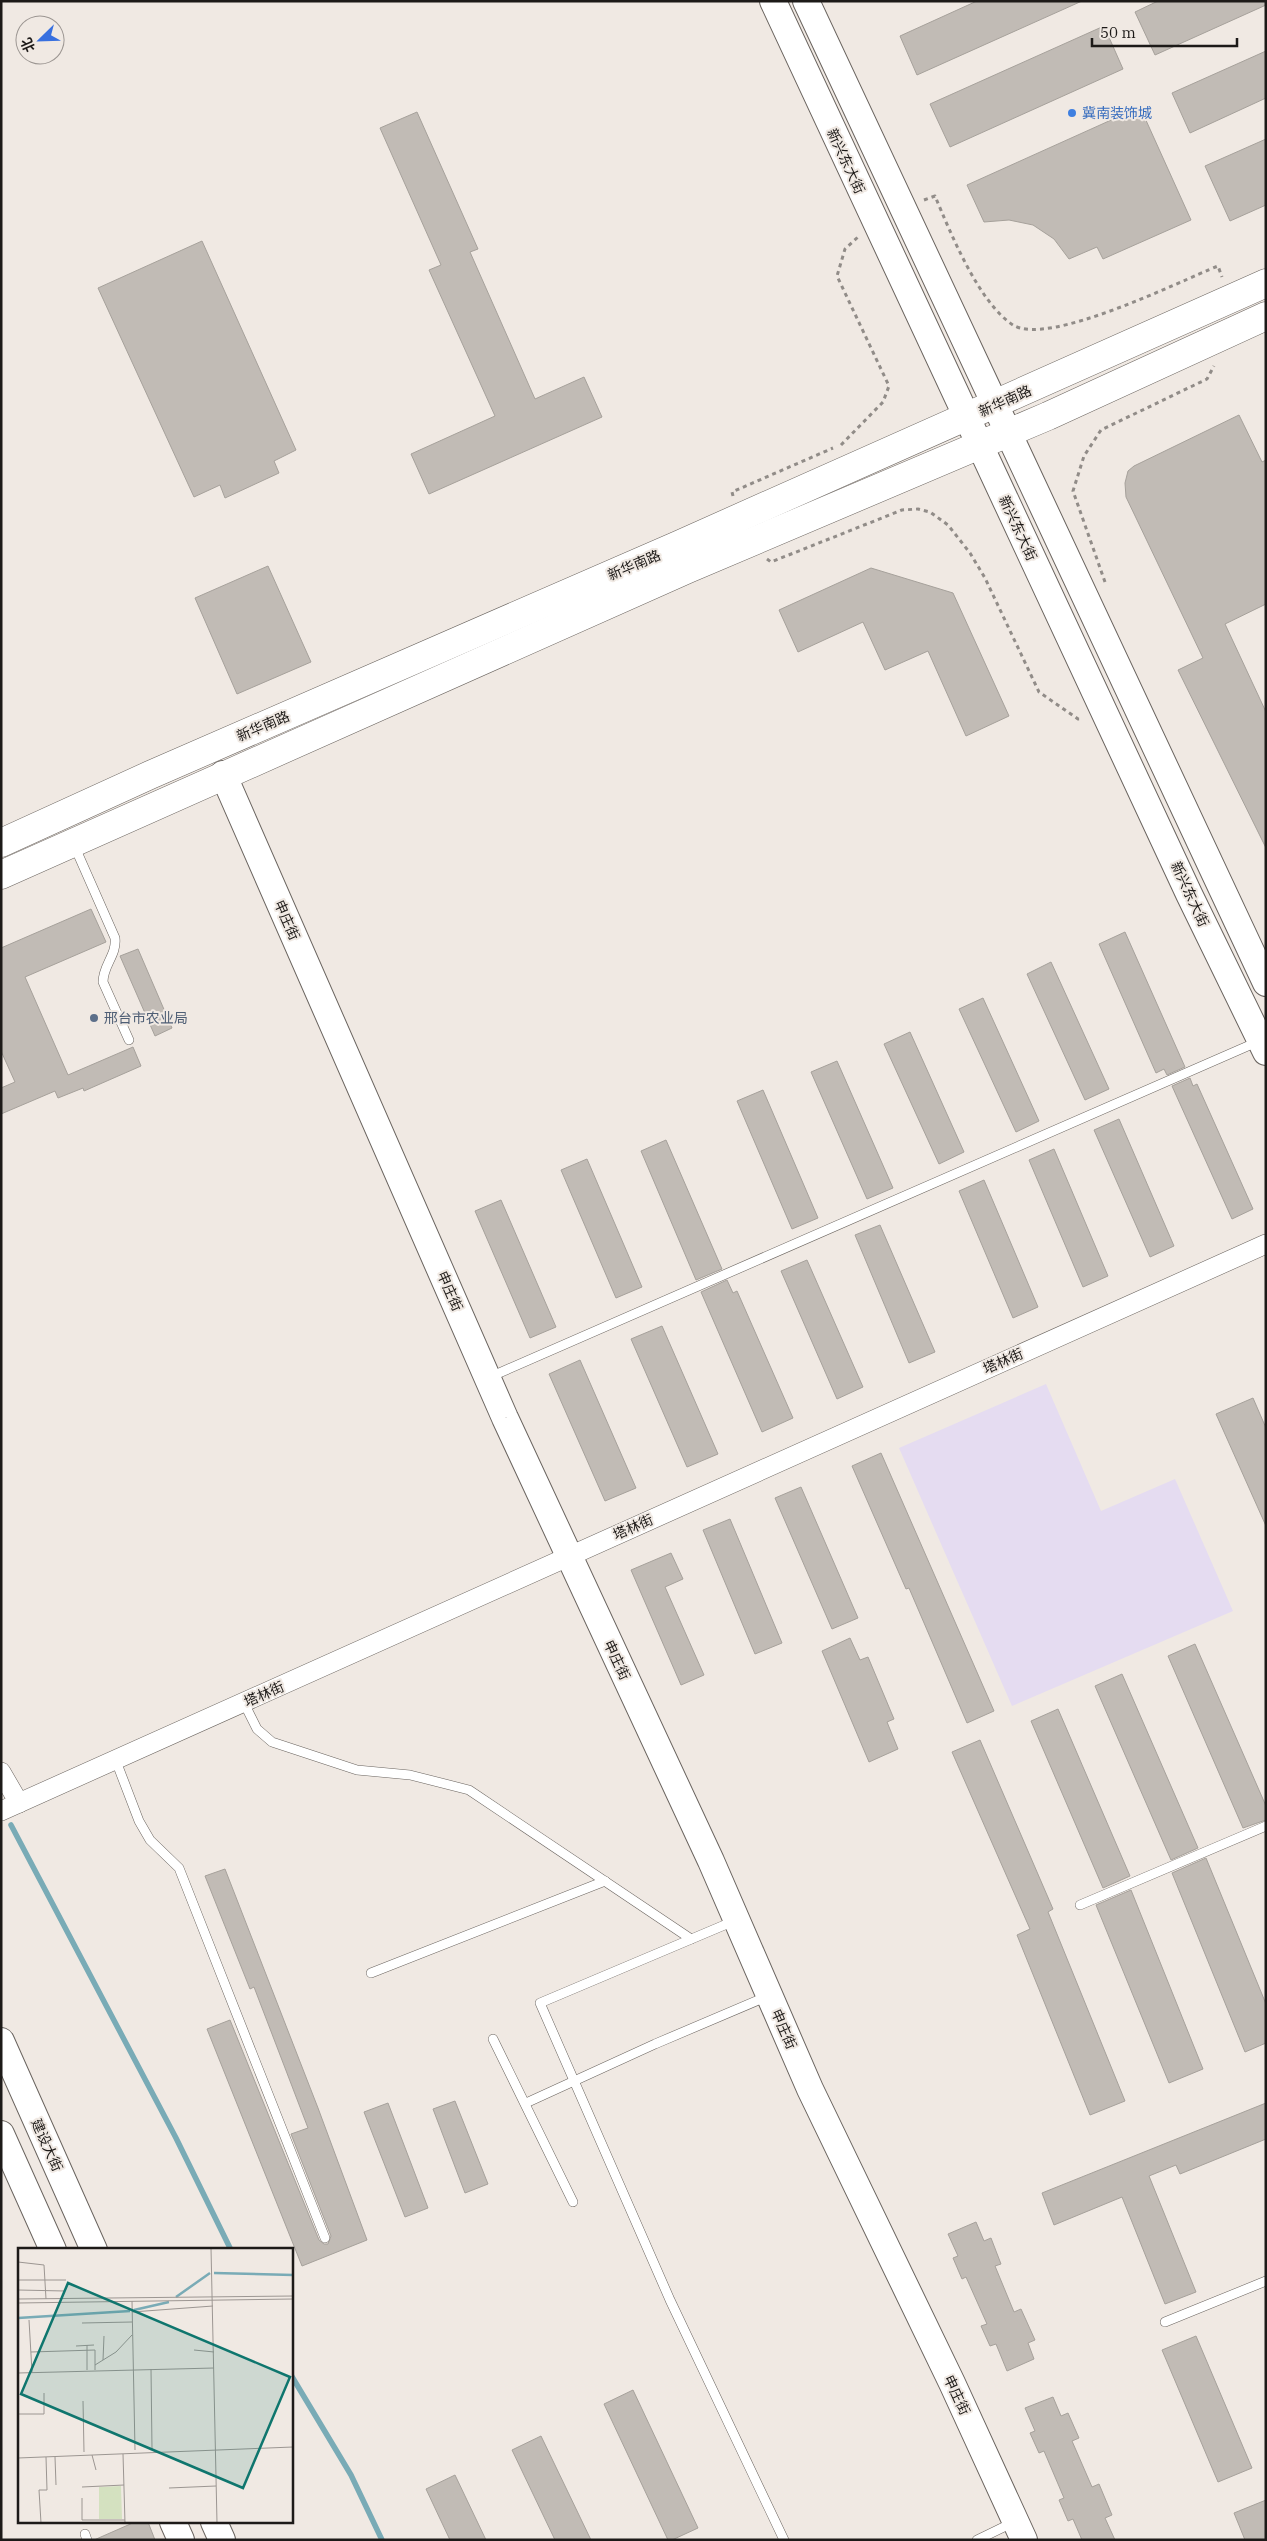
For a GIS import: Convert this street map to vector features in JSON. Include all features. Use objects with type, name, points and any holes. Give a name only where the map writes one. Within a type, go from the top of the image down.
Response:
[{"type":"main road","name":"新华南路","points":[[1,875],[223,774],[741,532],[966,418],[1266,283]]},
{"type":"main road","name":"新华南路","points":[[1,843],[150,775],[741,532],[979,445],[1266,316]]},
{"type":"street","name":"新兴东大街","points":[[773,1],[966,418],[1263,1046]]},
{"type":"street","points":[[806,1],[994,406],[1266,983]]},
{"type":"street","name":"申庄街","points":[[223,774],[488,1378],[770,1995],[810,2089],[1019,2531]]},
{"type":"street","name":"塔林街","points":[[1,1811],[1266,1244]]},
{"type":"street","points":[[1,1772],[19,1803]]},
{"type":"street","name":"建设大街","points":[[1,2041],[93,2248]]},
{"type":"street","points":[[1,2134],[51,2248]]},
{"type":"street","points":[[174,2524],[181,2540]]},
{"type":"street","points":[[215,2524],[222,2540]]},
{"type":"lane","points":[[73,842],[114,938],[116,946],[103,972],[103,982],[129,1040]]},
{"type":"lane","points":[[488,1378],[1263,1046]]},
{"type":"lane","points":[[244,1703],[257,1729],[272,1742],[357,1770],[410,1776],[469,1790],[692,1939]]},
{"type":"lane","points":[[116,1761],[139,1821],[150,1840],[180,1868],[325,2238]]},
{"type":"lane","points":[[1080,1905],[1266,1826]]},
{"type":"lane","points":[[371,1973],[605,1881]]},
{"type":"lane","points":[[736,1920],[540,2004],[670,2300],[784,2540]]},
{"type":"lane","points":[[526,2103],[770,1995]]},
{"type":"lane","points":[[493,2039],[573,2202]]},
{"type":"lane","points":[[1165,2322],[1266,2281]]},
{"type":"lane","points":[[977,2540],[1019,2531]]},
{"type":"path","points":[[902,207],[935,196],[981,291],[1001,315],[1014,326],[1029,331],[1059,328],[1084,321],[1218,266],[1230,299]]},
{"type":"path","points":[[875,222],[845,249],[837,276],[888,386],[883,402],[844,444],[732,492],[741,532],[771,562],[902,510],[918,509],[930,512],[948,525],[970,553],[985,578],[1039,692],[1078,719],[1107,718]]},
{"type":"path","points":[[1107,589],[1073,491],[1084,456],[1101,430],[1207,379],[1216,363],[1218,338]]},
{"type":"shaded area","points":[[1046,1384],[1101,1511],[1175,1479],[1233,1611],[1012,1706],[899,1448]]},
{"type":"building","points":[[977,1],[1082,1],[917,75],[900,36]]},
{"type":"building","points":[[1158,1],[1266,1],[1266,5],[1155,55],[1135,12]]},
{"type":"building","points":[[1104,26],[1123,69],[950,147],[930,104]]},
{"type":"building","points":[[1266,51],[1266,98],[1190,133],[1172,93]]},
{"type":"building","points":[[1140,107],[1191,220],[1103,259],[1097,247],[1069,259],[1054,239],[1033,225],[1009,220],[984,222],[967,185]]},
{"type":"building","points":[[417,112],[478,249],[470,252],[535,399],[584,377],[602,417],[429,494],[411,454],[495,416],[429,270],[441,265],[380,128]]},
{"type":"building","points":[[1266,139],[1266,205],[1230,221],[1205,166]]},
{"type":"building","points":[[202,241],[296,450],[274,461],[279,473],[225,498],[220,485],[194,497],[98,288]]},
{"type":"building","points":[[1239,415],[1262,462],[1266,460],[1266,604],[1225,624],[1266,712],[1266,848],[1178,670],[1203,658],[1126,497],[1125,483],[1128,471],[1134,466]]},
{"type":"building","points":[[268,566],[311,662],[237,694],[195,598]]},
{"type":"building","points":[[871,568],[953,593],[1009,716],[966,736],[928,651],[885,670],[863,622],[798,652],[779,610]]},
{"type":"building","points":[[91,909],[106,942],[25,977],[68,1075],[133,1047],[141,1066],[84,1091],[83,1088],[58,1098],[55,1091],[1,1114],[1,1088],[15,1082],[1,1051],[1,948]]},
{"type":"building","points":[[1125,932],[1185,1067],[1167,1075],[1164,1069],[1156,1073],[1099,944]]},
{"type":"building","points":[[138,949],[172,1028],[155,1036],[120,956]]},
{"type":"building","points":[[1051,962],[1109,1089],[1085,1100],[1027,974]]},
{"type":"building","points":[[983,998],[1039,1121],[1016,1132],[959,1009]]},
{"type":"building","points":[[910,1032],[964,1152],[939,1164],[884,1044]]},
{"type":"building","points":[[837,1061],[893,1188],[867,1199],[811,1072]]},
{"type":"building","points":[[1190,1078],[1193,1086],[1197,1084],[1253,1209],[1232,1219],[1172,1086]]},
{"type":"building","points":[[763,1090],[818,1218],[792,1229],[737,1101]]},
{"type":"building","points":[[1119,1119],[1174,1246],[1150,1257],[1094,1130]]},
{"type":"building","points":[[666,1140],[722,1269],[696,1280],[641,1151]]},
{"type":"building","points":[[1054,1149],[1108,1276],[1083,1287],[1029,1160]]},
{"type":"building","points":[[587,1159],[642,1287],[616,1298],[561,1170]]},
{"type":"building","points":[[984,1180],[1038,1307],[1013,1318],[959,1191]]},
{"type":"building","points":[[501,1200],[556,1327],[530,1338],[475,1211]]},
{"type":"building","points":[[880,1225],[935,1352],[909,1363],[855,1235]]},
{"type":"building","points":[[807,1260],[863,1387],[837,1399],[781,1271]]},
{"type":"building","points":[[727,1280],[733,1293],[737,1291],[793,1418],[762,1432],[701,1292]]},
{"type":"building","points":[[662,1326],[718,1454],[687,1467],[631,1339]]},
{"type":"building","points":[[580,1360],[636,1488],[605,1501],[549,1374]]},
{"type":"building","points":[[1253,1398],[1266,1428],[1266,1526],[1216,1414]]},
{"type":"building","points":[[881,1453],[994,1711],[967,1723],[909,1588],[906,1589],[852,1466]]},
{"type":"building","points":[[801,1487],[858,1618],[832,1629],[775,1498]]},
{"type":"building","points":[[730,1519],[782,1643],[755,1654],[703,1530]]},
{"type":"building","points":[[671,1553],[683,1579],[665,1587],[704,1675],[681,1685],[631,1570]]},
{"type":"building","points":[[850,1638],[860,1660],[868,1657],[894,1719],[887,1722],[898,1749],[869,1762],[822,1651]]},
{"type":"building","points":[[1195,1644],[1266,1806],[1266,1820],[1243,1828],[1168,1656]]},
{"type":"building","points":[[1122,1674],[1198,1848],[1171,1860],[1095,1686]]},
{"type":"building","points":[[1058,1709],[1130,1876],[1103,1888],[1031,1721]]},
{"type":"building","points":[[980,1740],[1053,1909],[1048,1912],[1125,2101],[1090,2115],[1017,1935],[1030,1929],[952,1752]]},
{"type":"building","points":[[1206,1858],[1266,2004],[1266,2043],[1245,2052],[1172,1873]]},
{"type":"building","points":[[225,1869],[367,2240],[302,2266],[207,2029],[230,2020],[319,2240],[324,2244],[328,2244],[331,2236],[291,2134],[308,2128],[254,1987],[250,1989],[205,1876]]},
{"type":"building","points":[[1131,1890],[1203,2069],[1169,2083],[1096,1905]]},
{"type":"building","points":[[455,2101],[488,2184],[465,2193],[433,2109]]},
{"type":"building","points":[[388,2103],[428,2208],[405,2217],[364,2112]]},
{"type":"building","points":[[1266,2103],[1266,2139],[1180,2174],[1176,2165],[1149,2176],[1196,2292],[1165,2304],[1122,2197],[1054,2225],[1042,2193]]},
{"type":"building","points":[[976,2222],[984,2241],[991,2238],[1001,2264],[995,2266],[1014,2312],[1021,2309],[1035,2340],[1028,2343],[1034,2359],[1007,2371],[996,2344],[990,2346],[981,2326],[987,2324],[966,2277],[962,2279],[953,2258],[958,2256],[948,2234]]},
{"type":"building","points":[[1196,2336],[1252,2468],[1218,2482],[1162,2350]]},
{"type":"building","points":[[633,2390],[698,2528],[672,2540],[668,2540],[604,2404]]},
{"type":"building","points":[[1053,2397],[1061,2416],[1068,2413],[1079,2438],[1072,2441],[1092,2487],[1099,2484],[1112,2515],[1105,2518],[1115,2540],[1082,2540],[1073,2519],[1068,2521],[1059,2500],[1064,2498],[1044,2451],[1039,2453],[1030,2433],[1035,2431],[1025,2408]]},
{"type":"building","points":[[541,2436],[591,2540],[555,2540],[512,2450]]},
{"type":"building","points":[[455,2475],[486,2540],[450,2540],[426,2489]]},
{"type":"building","points":[[1266,2500],[1266,2540],[1245,2540],[1234,2513]]},
{"type":"building","points":[[130,2524],[149,2524],[155,2540],[94,2540]]},
{"type":"waterway","points":[[11,1825],[176,2138],[230,2248]]},
{"type":"waterway","points":[[292,2377],[351,2475],[382,2540]]},
{"type":"place","name":"冀南装饰城","points":[[1072,113]]},
{"type":"place","name":"邢台市农业局","points":[[94,1018]]}]
